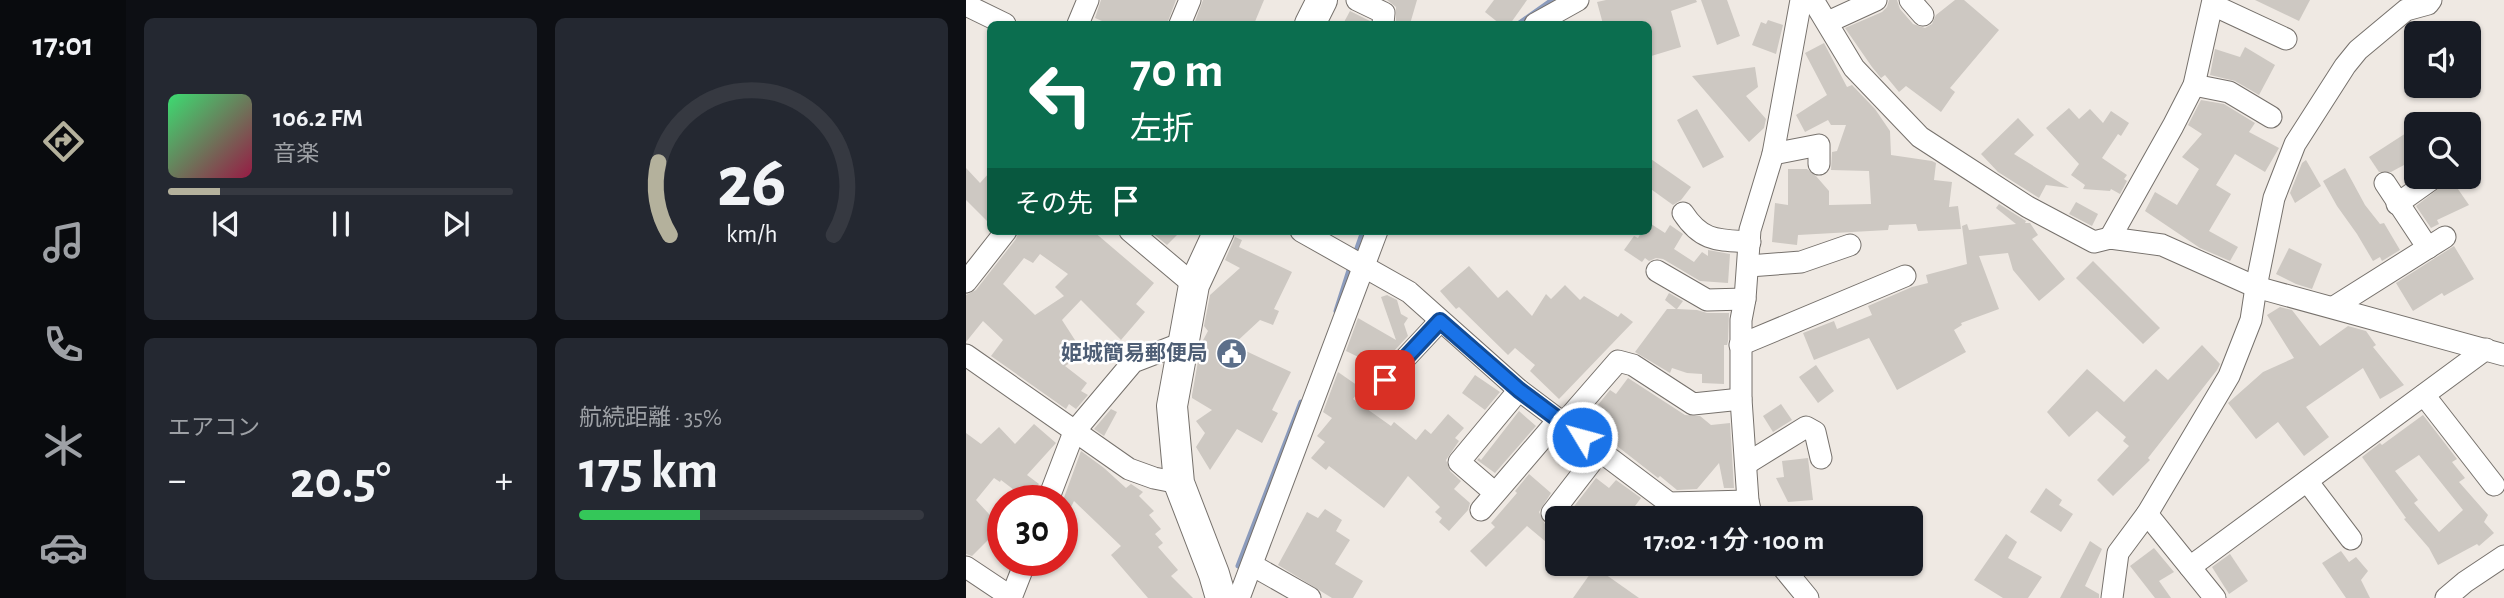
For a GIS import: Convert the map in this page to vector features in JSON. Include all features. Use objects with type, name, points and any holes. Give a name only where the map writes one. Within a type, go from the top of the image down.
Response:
[{"type":"main road","points":[[1312,21],[1322,0]]},
{"type":"main road","points":[[1217,235],[1194,285],[1172,406],[1179,483],[1221,598]]},
{"type":"street","points":[[1079,21],[1088,0]]},
{"type":"street","points":[[1181,21],[1190,0]]},
{"type":"street","points":[[1357,0],[1384,13],[1383,21]]},
{"type":"street","points":[[1540,21],[1578,0]]},
{"type":"street","points":[[1750,506],[1741,399],[1740,345],[1752,220],[1773,154],[1801,0]]},
{"type":"street","points":[[1813,0],[1854,68],[1920,137],[2028,207],[2072,231],[2094,242],[2110,238],[2162,246],[2256,287],[2495,352]]},
{"type":"street","points":[[1828,22],[1876,0]]},
{"type":"street","points":[[2112,598],[2118,553],[2147,514],[2229,376],[2252,320],[2274,198],[2295,144],[2358,50],[2406,10],[2428,4],[2431,0]]},
{"type":"street","points":[[2110,238],[2174,126],[2194,85],[2213,3],[2286,39]]},
{"type":"street","points":[[966,5],[999,21]]},
{"type":"street","points":[[2194,85],[2229,92],[2271,117]]},
{"type":"street","points":[[1773,154],[1819,145],[1819,164]]},
{"type":"street","points":[[2334,307],[2437,242],[2397,204],[2385,183]]},
{"type":"street","points":[[2397,204],[2418,189]]},
{"type":"street","points":[[1683,213],[1697,231],[1712,239],[1750,242]]},
{"type":"street","points":[[966,282],[1003,235]]},
{"type":"street","points":[[1135,235],[1194,285]]},
{"type":"street","points":[[1308,235],[1409,292],[1519,390],[1669,503],[1710,506]]},
{"type":"street","points":[[1239,598],[1375,235]]},
{"type":"street","points":[[1749,266],[1801,262],[1850,245]]},
{"type":"street","points":[[1657,271],[1707,300],[1745,299]]},
{"type":"street","points":[[1740,345],[1905,276]]},
{"type":"street","points":[[1385,380],[1440,321]]},
{"type":"street","points":[[1054,485],[1074,432],[1133,362],[1185,342]]},
{"type":"street","points":[[2190,567],[2424,395],[2495,352]]},
{"type":"street","points":[[966,355],[1129,469],[1179,483]]},
{"type":"street","points":[[1481,510],[1618,361],[1633,365],[1693,404],[1741,399]]},
{"type":"street","points":[[1495,493],[1459,462],[1519,390]]},
{"type":"street","points":[[2424,395],[2494,485]]},
{"type":"street","points":[[1746,464],[1805,427],[1815,432],[1821,458]]},
{"type":"street","points":[[1558,506],[1601,451]]},
{"type":"street","points":[[2307,481],[2351,539]]},
{"type":"street","points":[[2147,514],[2215,598]]},
{"type":"street","points":[[2446,598],[2504,556]]},
{"type":"street","points":[[1252,565],[1310,598]]},
{"type":"street","points":[[966,567],[1011,598],[1020,576]]},
{"type":"street","points":[[1790,576],[1808,598]]},
{"type":"building","points":[[1101,0],[1176,0],[1168,21],[1102,21],[1095,18]]},
{"type":"building","points":[[1203,0],[1264,0],[1255,21],[1195,21]]},
{"type":"building","points":[[1387,0],[1417,0],[1411,21],[1396,21],[1396,7]]},
{"type":"building","points":[[1494,0],[1527,0],[1512,21],[1496,21],[1485,12]]},
{"type":"building","points":[[1701,0],[1727,0],[1740,36],[1717,45]]},
{"type":"building","points":[[1889,0],[1897,0],[1900,9],[1913,24],[1925,28],[1955,0],[1964,0],[1999,30],[1950,88],[1955,92],[1941,112],[1906,86],[1899,92],[1885,75],[1881,78],[1845,28],[1882,12]]},
{"type":"building","points":[[2255,0],[2310,0],[2299,21]]},
{"type":"building","points":[[1597,2],[1697,2],[1671,11],[1681,47],[1652,56],[1652,21],[1602,21]]},
{"type":"building","points":[[1350,11],[1370,21],[1345,21]]},
{"type":"building","points":[[1768,20],[1783,25],[1776,54],[1752,45],[1761,22],[1766,24]]},
{"type":"building","points":[[1824,43],[1847,87],[1852,85],[1875,109],[1890,131],[1891,155],[1932,161],[1936,163],[1934,180],[1952,182],[1949,207],[1958,206],[1961,229],[1918,231],[1916,224],[1889,225],[1888,230],[1798,235],[1797,245],[1772,242],[1775,203],[1788,205],[1788,169],[1807,169],[1816,176],[1829,191],[1829,205],[1871,204],[1869,171],[1831,170],[1832,152],[1837,151],[1846,125],[1831,125],[1828,120],[1805,132],[1796,115],[1827,95],[1805,53]]},
{"type":"building","points":[[2245,47],[2275,65],[2259,95],[2235,81],[2210,75],[2215,49],[2240,57]]},
{"type":"building","points":[[1755,67],[1758,87],[1746,96],[1766,119],[1764,128],[1749,142],[1692,76]]},
{"type":"building","points":[[2201,100],[2224,104],[2255,123],[2249,132],[2279,148],[2265,172],[2235,154],[2216,185],[2231,194],[2209,231],[2238,247],[2230,261],[2200,248],[2145,211],[2155,192],[2177,205],[2199,169],[2182,157],[2202,134],[2188,125]]},
{"type":"building","points":[[2069,108],[2079,119],[2090,109],[2103,123],[2111,111],[2129,123],[2102,158],[2127,175],[2120,194],[2111,189],[2083,189],[2085,185],[2071,175],[2079,164],[2046,128]]},
{"type":"building","points":[[1697,109],[1724,157],[1703,168],[1677,120]]},
{"type":"building","points":[[2018,118],[2034,135],[2014,154],[2069,188],[2046,185],[2039,198],[1998,172],[1981,154]]},
{"type":"building","points":[[2404,134],[2404,165],[2391,172],[2379,172],[2369,157]]},
{"type":"building","points":[[1652,160],[1691,187],[1681,200],[1673,205],[1652,190]]},
{"type":"building","points":[[2306,160],[2321,186],[2295,203],[2290,193],[2302,163]]},
{"type":"building","points":[[966,168],[980,183],[987,175],[987,221],[966,200]]},
{"type":"building","points":[[2345,168],[2365,205],[2380,224],[2384,223],[2400,250],[2382,261],[2380,257],[2373,261],[2323,181]]},
{"type":"building","points":[[2438,189],[2458,189],[2469,205],[2437,220],[2439,224],[2431,228],[2416,206]]},
{"type":"building","points":[[2076,202],[2098,214],[2092,226],[2069,214]]},
{"type":"building","points":[[1999,204],[2026,221],[2025,223],[2030,223],[2038,235],[2032,239],[2065,279],[2039,301],[2013,270],[2008,253],[1979,256],[1999,309],[1961,323],[1962,325],[1954,330],[1966,352],[1897,390],[1869,338],[1814,360],[1803,333],[1834,321],[1837,329],[1872,315],[1868,306],[1928,283],[1926,275],[1967,264],[1962,226],[1967,224],[1969,230],[2016,224],[1996,208]]},
{"type":"building","points":[[1652,225],[1665,233],[1670,225],[1683,234],[1674,249],[1694,262],[1702,252],[1708,256],[1708,250],[1730,254],[1728,283],[1700,281],[1663,259],[1649,261],[1645,258],[1642,262],[1624,250],[1634,236],[1638,238],[1640,235],[1652,235]]},
{"type":"building","points":[[1018,235],[1098,235],[1154,283],[1136,304],[1145,312],[1121,340],[1081,300],[1062,320],[1084,354],[1065,366],[1087,383],[1081,391],[1088,395],[1076,409],[1069,404],[1066,409],[991,356],[1003,340],[983,321],[966,342],[966,295],[976,290]],"holes":[[[1040,254],[1068,274],[1055,287],[1064,296],[1035,315],[1003,284],[1024,258],[1033,263]]]},
{"type":"building","points":[[1155,235],[1177,235],[1167,245]]},
{"type":"building","points":[[1235,237],[1242,240],[1239,247],[1292,272],[1274,309],[1279,311],[1273,325],[1260,320],[1233,345],[1291,372],[1272,410],[1278,413],[1262,443],[1237,429],[1210,470],[1196,447],[1205,433],[1196,421],[1212,410],[1192,398],[1192,395],[1201,344],[1208,331],[1204,326],[1210,295],[1240,268],[1225,260]]},
{"type":"building","points":[[2454,246],[2474,279],[2444,296],[2442,293],[2413,311],[2396,283]]},
{"type":"building","points":[[2289,248],[2322,264],[2312,289],[2276,274]]},
{"type":"building","points":[[2093,261],[2160,328],[2143,344],[2076,278]]},
{"type":"building","points":[[1469,266],[1498,298],[1507,290],[1532,316],[1546,294],[1551,299],[1565,285],[1580,300],[1584,296],[1618,317],[1621,313],[1633,322],[1559,399],[1530,371],[1535,365],[1515,348],[1508,355],[1459,307],[1456,309],[1440,291]]},
{"type":"building","points":[[1669,293],[1683,301],[1677,309],[1729,313],[1728,341],[1727,345],[1724,345],[1724,384],[1702,383],[1702,374],[1672,368],[1670,373],[1635,352],[1667,309],[1676,309],[1665,300]]},
{"type":"building","points":[[1387,295],[1397,300],[1401,314],[1408,318],[1404,324],[1408,336],[1379,367],[1346,351],[1358,318],[1396,340],[1381,297]]},
{"type":"building","points":[[2280,307],[2292,310],[2320,346],[2348,326],[2366,331],[2376,345],[2373,347],[2404,385],[2380,399],[2363,368],[2306,407],[2329,437],[2304,456],[2278,422],[2256,439],[2228,403],[2263,372],[2294,358],[2267,315]]},
{"type":"building","points":[[2202,345],[2220,364],[2217,370],[2148,458],[2150,460],[2113,496],[2097,480],[2129,446],[2123,441],[2126,437],[2097,411],[2069,437],[2047,412],[2087,369],[2124,402],[2156,369],[2168,380]]},
{"type":"building","points":[[1816,365],[1834,391],[1818,403],[1799,377]]},
{"type":"building","points":[[1338,372],[1361,388],[1353,399],[1391,426],[1394,422],[1416,440],[1425,429],[1431,434],[1448,414],[1464,428],[1455,438],[1459,441],[1446,460],[1450,471],[1461,481],[1454,489],[1470,503],[1468,510],[1449,531],[1439,522],[1442,518],[1435,512],[1440,507],[1408,476],[1384,508],[1329,466],[1326,470],[1311,458],[1325,442],[1317,436],[1332,418],[1323,412]]},
{"type":"building","points":[[1475,375],[1500,392],[1485,410],[1462,393]]},
{"type":"building","points":[[1628,378],[1685,415],[1700,416],[1711,425],[1730,423],[1734,488],[1724,488],[1719,463],[1697,489],[1677,490],[1585,421],[1610,390],[1616,394]]},
{"type":"building","points":[[1781,404],[1792,420],[1773,432],[1763,416]]},
{"type":"building","points":[[1111,409],[1117,412],[1104,436],[1094,429]]},
{"type":"building","points":[[1519,411],[1536,426],[1495,473],[1477,460],[1481,460]]},
{"type":"building","points":[[2423,415],[2457,459],[2452,462],[2465,478],[2459,482],[2488,515],[2484,522],[2494,533],[2479,546],[2477,544],[2438,565],[2429,548],[2404,519],[2406,518],[2362,457],[2380,443],[2382,445]],"holes":[[[2419,455],[2463,510],[2439,532],[2414,503],[2418,500],[2395,471]]]},
{"type":"building","points":[[1034,424],[1056,443],[1027,475],[1038,485],[1008,485],[994,478],[987,485],[976,500],[987,512],[987,541],[972,556],[966,554],[966,433],[981,444],[999,427],[1015,444]]},
{"type":"building","points":[[1081,451],[1126,488],[1131,484],[1143,492],[1139,496],[1154,511],[1149,515],[1161,529],[1155,534],[1163,543],[1158,547],[1178,570],[1171,576],[1193,598],[1148,598],[1111,555],[1121,546],[1078,505],[1078,485],[1069,485]]},
{"type":"building","points":[[1808,458],[1813,500],[1788,502],[1776,478],[1784,477],[1782,461]]},
{"type":"building","points":[[1529,474],[1551,493],[1539,512],[1545,524],[1545,541],[1527,526],[1486,567],[1470,551],[1495,527],[1491,523],[1517,493],[1515,491]]},
{"type":"building","points":[[1596,478],[1609,488],[1616,480],[1641,498],[1635,506],[1574,506]]},
{"type":"building","points":[[2046,488],[2062,500],[2059,505],[2073,514],[2061,532],[2030,512]]},
{"type":"building","points":[[1325,509],[1342,520],[1336,531],[1350,540],[1335,564],[1363,581],[1353,598],[1332,598],[1278,565],[1307,512],[1318,518]]},
{"type":"building","points":[[2006,534],[2017,542],[2008,558],[2042,577],[2028,598],[2003,598],[1974,580]]},
{"type":"building","points":[[2090,541],[2102,549],[2085,586],[2099,594],[2099,598],[2060,598]]},
{"type":"building","points":[[2154,548],[2174,572],[2159,581],[2171,598],[2155,598],[2130,566]]},
{"type":"building","points":[[2341,551],[2349,562],[2356,557],[2368,571],[2361,580],[2370,598],[2346,598],[2322,563]]},
{"type":"building","points":[[2230,554],[2248,581],[2229,594],[2212,567]]},
{"type":"building","points":[[1589,576],[1608,576],[1639,598],[1573,598]]},
{"type":"waterway","points":[[1522,21],[1552,0]]},
{"type":"waterway","points":[[1356,251],[1362,235]]},
{"type":"waterway","points":[[1336,311],[1350,267]]},
{"type":"waterway","points":[[1238,566],[1301,402]]},
{"type":"place","name":"姫城簡易郵便局","points":[[1231,353]]},
{"type":"route","points":[[1385,380],[1440,321],[1519,390],[1582,437]]}]
